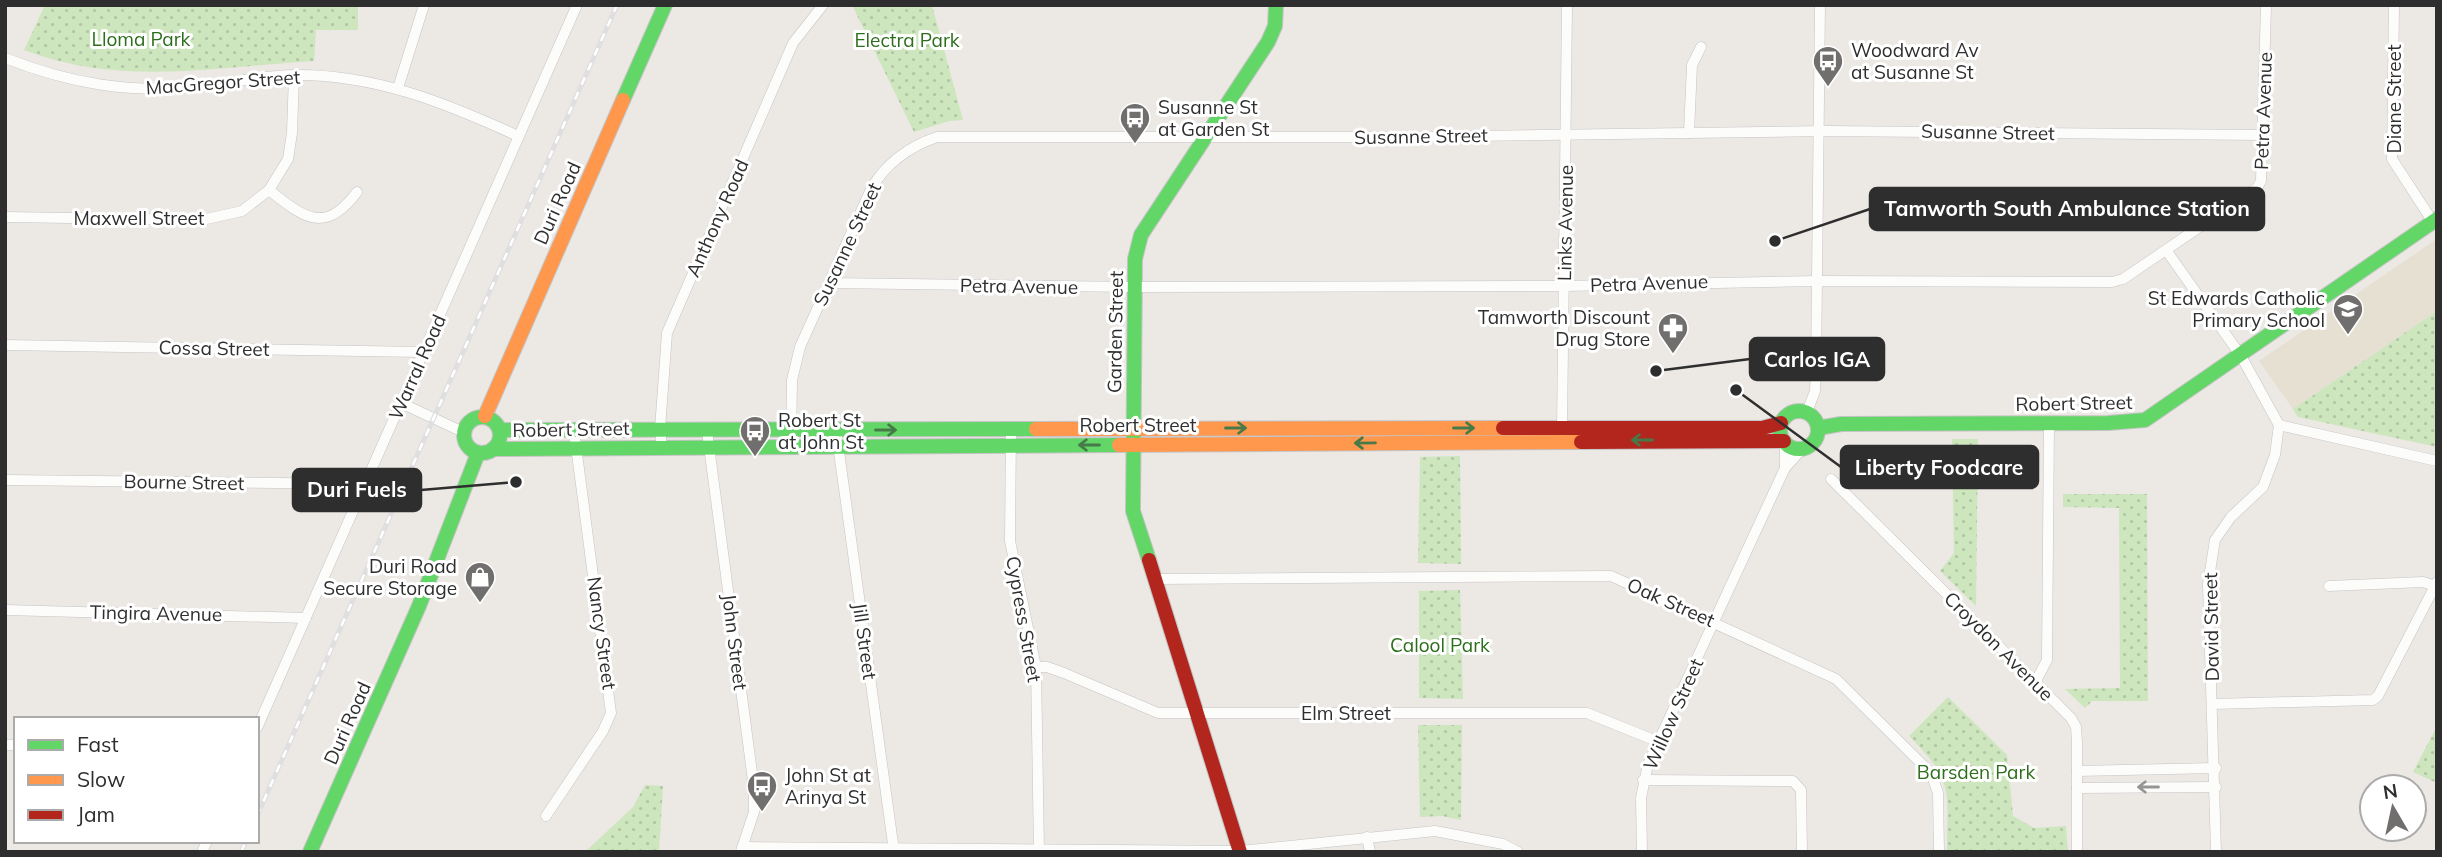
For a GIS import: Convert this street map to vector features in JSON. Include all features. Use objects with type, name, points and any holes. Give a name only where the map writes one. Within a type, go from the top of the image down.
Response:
[{"type":"street","points":[[398,88],[424,5]]},
{"type":"street","name":"Warral Road","points":[[259,724],[577,5]]},
{"type":"street","name":"Duri Road","points":[[485,416],[664,5]]},
{"type":"street","name":"Anthony Road","points":[[662,447],[660,429],[667,333],[793,43],[822,5]]},
{"type":"street","name":"Garden Street","points":[[1240,851],[1133,511],[1135,287],[1138,241],[1268,42],[1275,26],[1276,5]]},
{"type":"street","name":"Links Avenue","points":[[1561,434],[1567,5]]},
{"type":"street","points":[[1807,412],[1815,391],[1816,370],[1820,5]]},
{"type":"street","name":"Petra Avenue","points":[[829,284],[1135,287],[1564,286],[1817,281],[2116,281],[2257,187],[2263,174],[2266,5]]},
{"type":"street","name":"Diane Street","points":[[2394,5],[2392,159],[2435,221]]},
{"type":"street","points":[[1689,133],[1692,65],[1701,47]]},
{"type":"street","name":"MacGregor Street","points":[[5,58],[43,73],[91,85],[149,90],[293,75],[348,78],[398,88],[459,108],[518,136]]},
{"type":"street","name":"Maxwell Street","points":[[5,217],[215,219],[242,211],[269,190],[285,167],[291,147],[293,75]]},
{"type":"street","name":"Susanne Street","points":[[791,446],[792,380],[800,347],[879,175],[919,144],[937,138],[965,135],[1205,137],[1819,131],[2264,135]]},
{"type":"street","points":[[269,190],[303,215],[321,219],[338,213],[357,192]]},
{"type":"street","name":"Robert Street","points":[[1818,428],[1841,425],[2127,423],[2145,420],[2435,221]]},
{"type":"street","points":[[2166,250],[2241,356],[2279,425],[2437,461]]},
{"type":"street","name":"Cossa Street","points":[[5,345],[423,352]]},
{"type":"street","points":[[401,403],[463,432]]},
{"type":"street","points":[[1794,411],[1807,412],[1818,428],[1816,438],[1803,448],[1793,448],[1784,442],[1781,423],[1794,411]]},
{"type":"street","points":[[485,416],[494,421],[500,430],[499,441],[493,449],[478,453],[465,443],[463,432],[468,422],[485,416]]},
{"type":"street","name":"Robert Street","points":[[493,449],[1133,445],[1753,428],[1781,423]]},
{"type":"street","points":[[2036,681],[2047,660],[2049,424]]},
{"type":"street","name":"David Street","points":[[2216,852],[2216,768],[2208,584],[2210,557],[2221,528],[2263,487],[2276,455],[2279,425]]},
{"type":"street","name":"Cypress Street","points":[[1010,429],[1010,541],[1036,667],[1039,851]]},
{"type":"street","name":"Robert Street","points":[[500,430],[1133,429],[1561,434],[1784,442]]},
{"type":"street","name":"Jill Street","points":[[836,430],[894,850]]},
{"type":"street","name":"Nancy Street","points":[[546,816],[603,731],[611,713],[574,431]]},
{"type":"street","name":"John Street","points":[[708,431],[754,788],[754,812],[743,849]]},
{"type":"street","name":"Willow Street","points":[[1784,442],[1786,468]]},
{"type":"street","name":"Willow Street","points":[[1642,852],[1643,780],[1786,468],[1803,448]]},
{"type":"street","name":"Duri Road","points":[[310,852],[419,606],[478,453]]},
{"type":"street","name":"Croydon Avenue","points":[[1831,479],[2036,681],[2076,727],[2077,852]]},
{"type":"street","name":"Bourne Street","points":[[5,480],[363,484]]},
{"type":"street","name":"Oak Street","points":[[1154,579],[1611,576],[1715,621],[1836,679],[1931,773],[1938,793],[1939,852]]},
{"type":"street","points":[[2212,704],[2373,700],[2378,696],[2436,584],[2423,582],[2329,586]]},
{"type":"street","name":"Tingira Avenue","points":[[5,610],[306,618]]},
{"type":"street","name":"Elm Street","points":[[1036,667],[1047,667],[1064,673],[1158,713],[1587,713],[1659,742]]},
{"type":"street","points":[[2077,771],[2216,768]]},
{"type":"street","points":[[1643,780],[1793,781],[1801,790],[1802,852]]},
{"type":"street","points":[[2077,788],[2216,787]]},
{"type":"street","points":[[743,849],[1240,851],[1435,831],[1503,844],[1518,852]]},
{"type":"street","points":[[1367,837],[1370,852]]},
{"type":"shaded area","name":"St Edwards Catholic Primary School","points":[[2435,240],[2437,311],[2293,409],[2259,361]]},
{"type":"green space","name":"Lloma Park","points":[[45,5],[358,5],[358,30],[316,30],[314,61],[168,72],[132,71],[60,61],[24,50]]},
{"type":"green space","name":"Electra Park","points":[[852,5],[932,5],[963,120],[949,121],[914,132]]},
{"type":"green space","points":[[2437,311],[2437,447],[2298,417],[2293,409]]},
{"type":"green space","points":[[1952,439],[1978,439],[1976,606],[1940,571],[1954,553]]},
{"type":"green space","points":[[1460,456],[1461,564],[1418,563],[1420,457]]},
{"type":"green space","points":[[2063,494],[2147,494],[2148,701],[2092,701],[2085,708],[2065,689],[2120,688],[2119,508],[2063,507]]},
{"type":"green space","name":"Calool Park","points":[[1460,590],[1463,699],[1419,698],[1419,591]]},
{"type":"green space","name":"Barsden Park","points":[[1948,697],[2007,755],[2013,816],[2034,828],[2066,826],[2068,852],[1947,852],[1948,814],[1945,788],[1934,765],[1909,736]]},
{"type":"green space","points":[[1418,725],[1462,725],[1461,820],[1442,816],[1420,817]]},
{"type":"green space","points":[[2437,726],[2437,783],[2428,779],[2428,773],[2413,772]]},
{"type":"green space","points":[[645,785],[663,786],[659,852],[585,852],[633,807]]},
{"type":"railway","points":[[259,811],[617,5]]},
{"type":"railway","points":[[241,852],[245,843]]},
{"type":"traffic: fast","points":[[623,100],[665,5]]},
{"type":"traffic: fast","points":[[1149,560],[1133,511],[1135,259],[1141,235],[1268,42],[1275,26],[1276,5]]},
{"type":"traffic: fast","points":[[1818,428],[1841,424],[2108,423],[2145,420],[2437,219]]},
{"type":"traffic: fast","points":[[1799,411],[1812,417],[1818,430],[1812,443],[1799,449],[1786,443],[1780,430],[1786,417],[1799,411]]},
{"type":"traffic: fast","points":[[482,417],[495,422],[500,435],[495,448],[482,453],[469,448],[464,435],[469,422],[482,417]]},
{"type":"traffic: fast","points":[[500,430],[1036,429]]},
{"type":"traffic: fast","points":[[493,449],[1119,445]]},
{"type":"traffic: fast","points":[[310,852],[419,606],[478,453]]},
{"type":"traffic: slow","points":[[485,416],[623,100]]},
{"type":"traffic: slow","points":[[1036,429],[1503,428]]},
{"type":"traffic: slow","points":[[1119,445],[1581,442]]},
{"type":"traffic: jam","points":[[1503,428],[1762,428],[1781,423]]},
{"type":"traffic: jam","points":[[1581,442],[1784,441]]},
{"type":"traffic: jam","points":[[1149,560],[1240,852]]},
{"type":"place","name":"Woodward Av at Susanne St","points":[[1828,88]]},
{"type":"place","name":"Susanne St at Garden St","points":[[1135,145]]},
{"type":"place","name":"Tamworth South Ambulance Station","points":[[1775,241]]},
{"type":"place","name":"St Edwards Catholic Primary School","points":[[2348,336]]},
{"type":"place","name":"Tamworth Discount Drug Store","points":[[1673,355]]},
{"type":"place","name":"Carlos IGA","points":[[1656,371]]},
{"type":"place","name":"Liberty Foodcare","points":[[1736,390]]},
{"type":"place","name":"Robert St at John St","points":[[755,458]]},
{"type":"place","name":"Duri Fuels","points":[[516,482]]},
{"type":"place","name":"Duri Road Secure Storage","points":[[480,604]]},
{"type":"place","name":"John St at Arinya St","points":[[762,813]]}]
